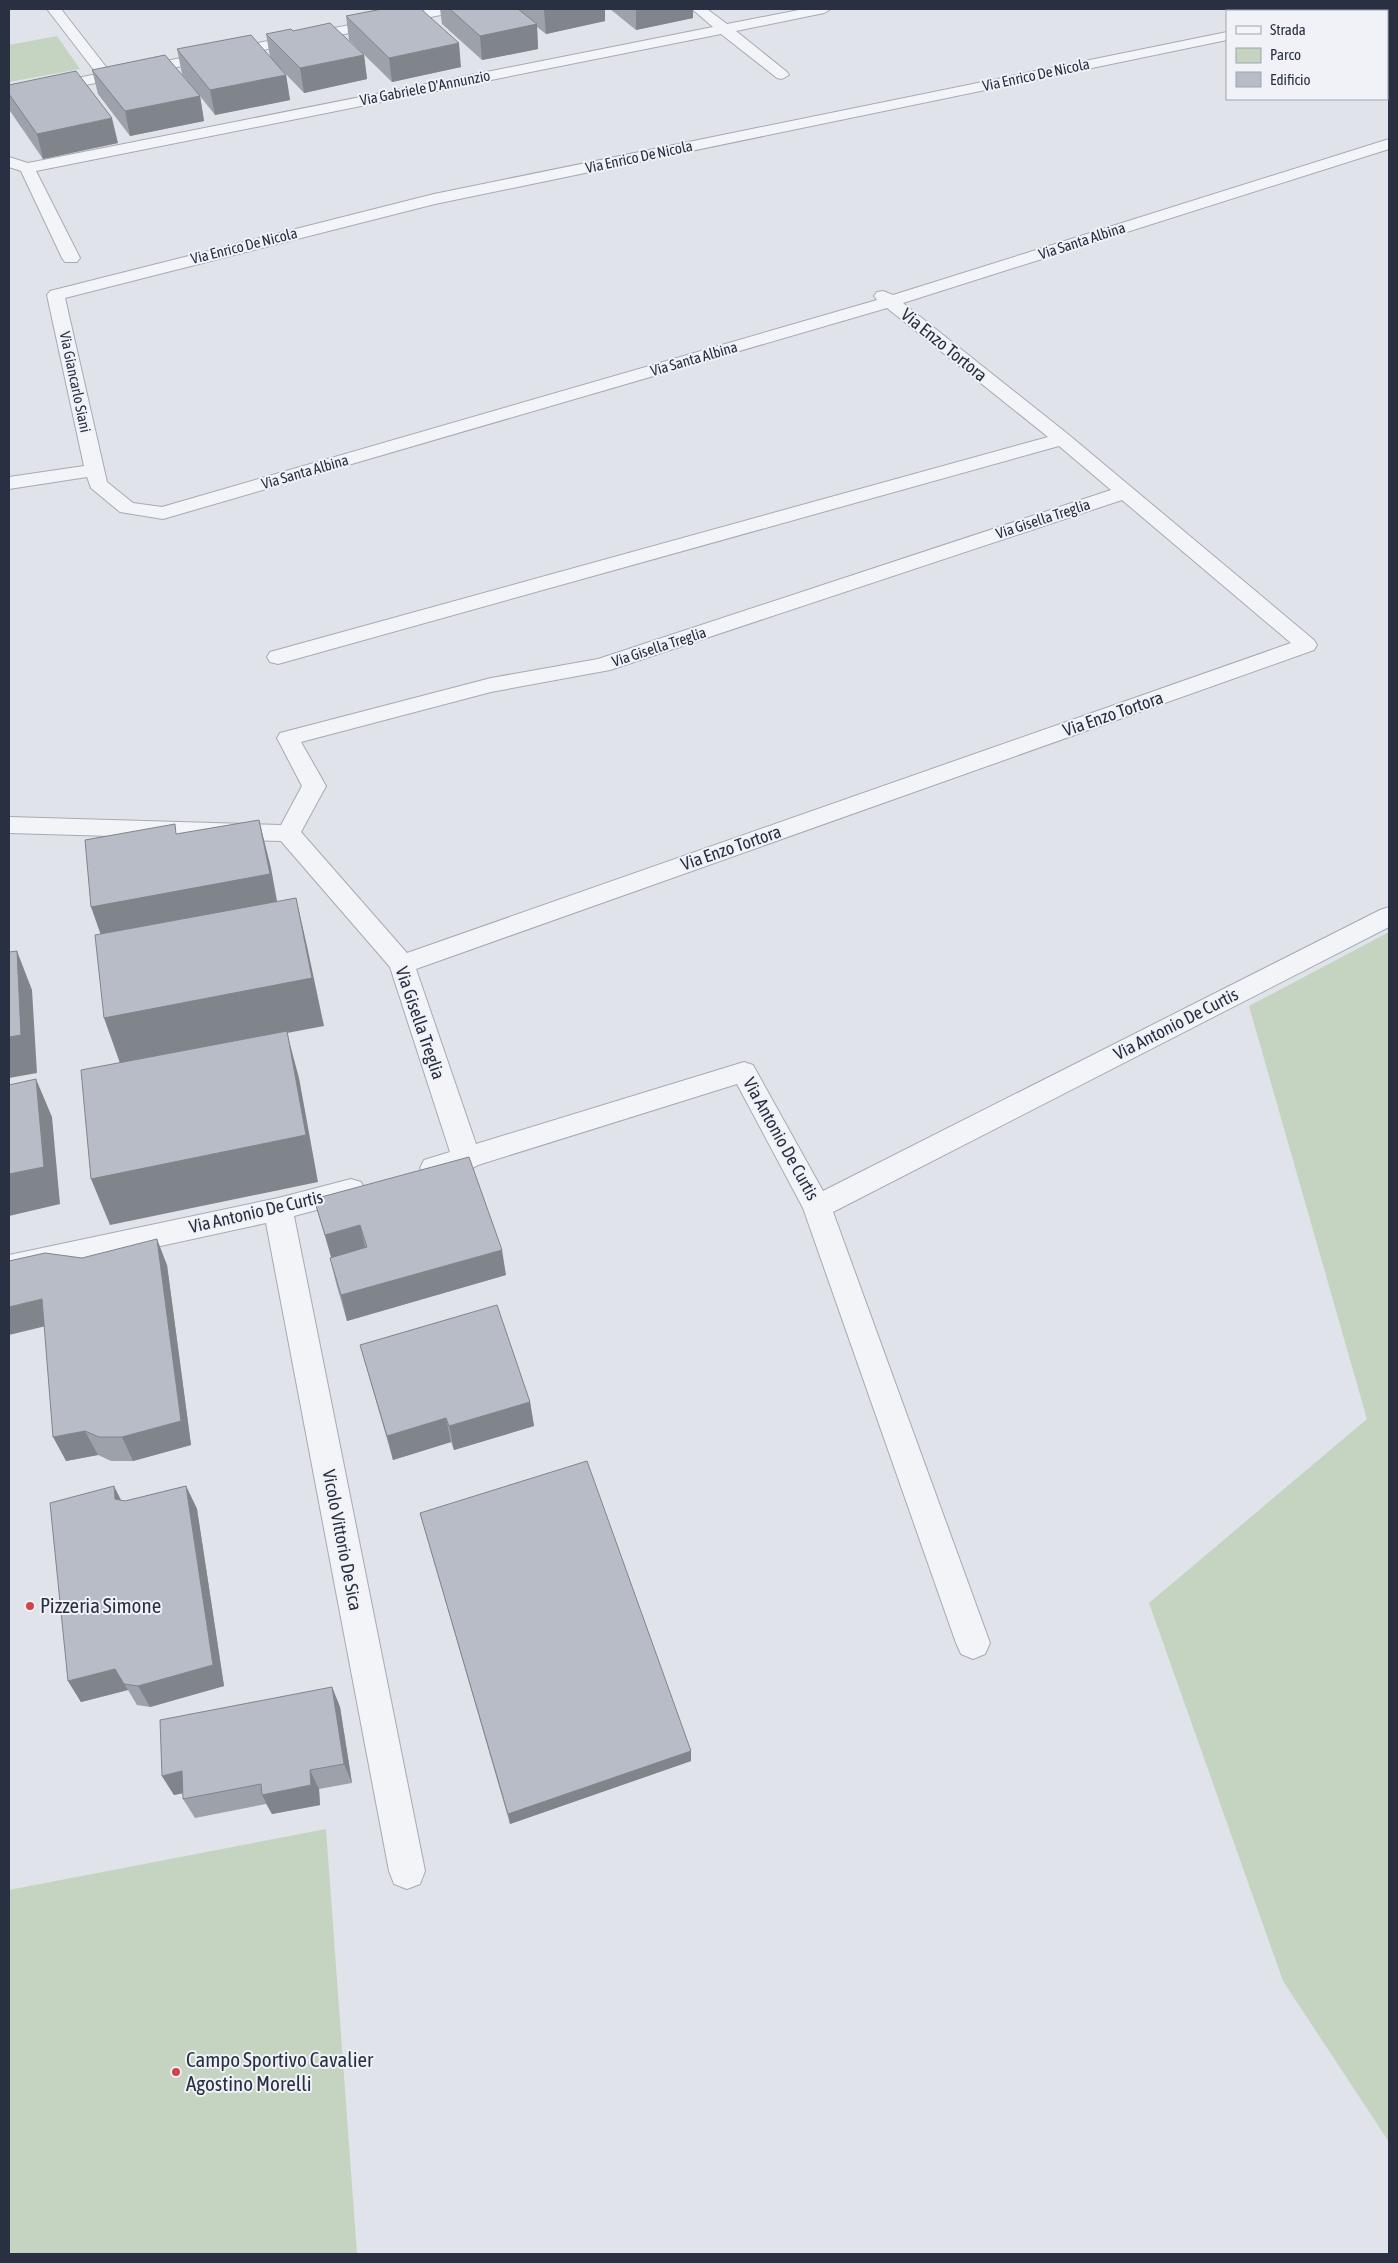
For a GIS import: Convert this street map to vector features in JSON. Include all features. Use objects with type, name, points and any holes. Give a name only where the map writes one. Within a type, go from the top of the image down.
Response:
[{"type":"street","points":[[54,9],[107,77]]},
{"type":"street","points":[[9,96],[407,13],[451,9]]},
{"type":"street","points":[[699,9],[782,75]]},
{"type":"street","name":"Via Gabriele D'Annunzio","points":[[9,162],[27,168],[824,9]]},
{"type":"street","name":"Via Enrico De Nicola","points":[[56,295],[434,199],[1226,36]]},
{"type":"street","name":"Via Santa Albina","points":[[94,470],[98,484],[127,508],[163,513],[886,299],[1389,144]]},
{"type":"street","points":[[27,168],[70,258]]},
{"type":"street","name":"Via Giancarlo Siani","points":[[56,295],[94,470]]},
{"type":"street","name":"Via Enzo Tortora","points":[[402,964],[1306,645],[1062,439],[886,299]]},
{"type":"street","points":[[278,657],[1062,439]]},
{"type":"street","points":[[9,483],[94,470]]},
{"type":"street","name":"Via Gisella Treglia","points":[[467,1160],[402,964],[288,833],[314,786],[288,738],[491,685],[602,666],[1125,492]]},
{"type":"street","points":[[9,825],[288,833]]},
{"type":"street","name":"Via Antonio De Curtis","points":[[410,1174],[467,1160],[744,1072],[817,1207],[1389,916]]},
{"type":"street","name":"Via Antonio De Curtis","points":[[9,1268],[278,1209],[372,1184]]},
{"type":"street","points":[[817,1207],[973,1643]]},
{"type":"street","name":"Vicolo Vittorio De Sica","points":[[278,1209],[407,1871]]},
{"type":"green space","points":[[57,36],[80,69],[9,82],[9,45]]},
{"type":"green space","points":[[1389,932],[1389,2142],[1283,1981],[1149,1603],[1367,1419],[1249,1006]]},
{"type":"green space","name":"Campo Sportivo Cavalier Agostino Morelli","points":[[326,1829],[357,2254],[9,2254],[9,1890]]},
{"type":"building","points":[[382,9],[421,9],[459,43],[389,58],[346,16]]},
{"type":"building","points":[[450,9],[518,9],[537,24],[480,36]]},
{"type":"building","points":[[330,23],[364,55],[300,68],[266,34],[291,29],[293,31]]},
{"type":"building","points":[[251,35],[286,75],[210,90],[177,49]]},
{"type":"building","points":[[165,55],[200,96],[125,111],[92,70]]},
{"type":"building","points":[[76,71],[112,118],[37,134],[9,94],[9,85]]},
{"type":"building","points":[[259,820],[270,874],[91,907],[85,840],[175,824],[176,834]]},
{"type":"building","points":[[296,898],[312,978],[104,1018],[95,935]]},
{"type":"building","points":[[17,951],[21,1035],[9,1037],[9,952]]},
{"type":"building","points":[[287,1031],[306,1135],[91,1179],[81,1070]]},
{"type":"building","points":[[36,1079],[44,1167],[9,1174],[9,1085]]},
{"type":"building","points":[[469,1157],[502,1250],[341,1295],[330,1258],[367,1247],[360,1225],[325,1235],[314,1199]]},
{"type":"building","points":[[157,1239],[181,1421],[122,1437],[99,1437],[85,1431],[53,1437],[42,1299],[9,1307],[9,1261],[45,1253],[82,1258]]},
{"type":"building","points":[[497,1305],[530,1402],[449,1426],[446,1418],[387,1436],[360,1345]]},
{"type":"building","points":[[587,1461],[691,1751],[508,1814],[420,1513]]},
{"type":"building","points":[[114,1486],[115,1499],[125,1501],[186,1486],[213,1665],[138,1686],[124,1684],[115,1669],[68,1681],[50,1503]]},
{"type":"building","points":[[332,1687],[344,1764],[310,1770],[311,1785],[262,1795],[261,1784],[183,1799],[182,1771],[162,1776],[160,1720]]},
{"type":"place","name":"Pizzeria Simone","points":[[30,1606]]},
{"type":"place","name":"Campo Sportivo Cavalier Agostino Morelli","points":[[176,2072]]}]
